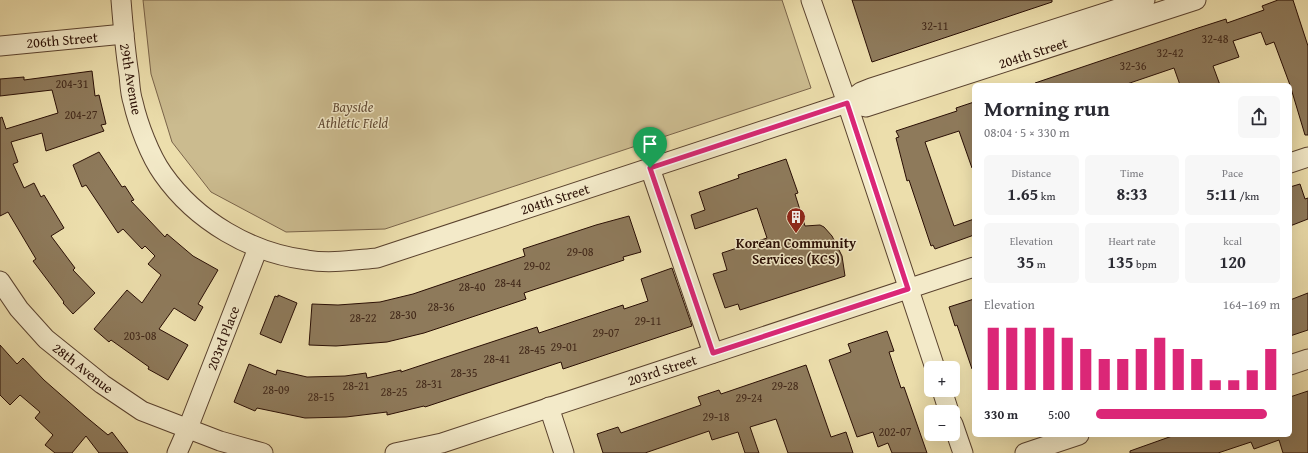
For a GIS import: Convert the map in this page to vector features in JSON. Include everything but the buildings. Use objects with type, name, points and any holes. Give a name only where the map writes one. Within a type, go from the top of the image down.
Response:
[{"type":"street","name":"29th Avenue","points":[[121,0],[132,101],[145,138],[163,174],[187,202],[217,226],[242,241],[258,248]]},
{"type":"street","points":[[811,0],[847,103],[933,361]]},
{"type":"street","name":"204th Street","points":[[258,248],[308,261],[342,262],[377,258],[847,103],[861,92],[871,88],[1145,0]]},
{"type":"street","name":"204th Street","points":[[847,103],[866,108],[1196,0]]},
{"type":"street","name":"206th Street","points":[[0,46],[124,34]]},
{"type":"street","points":[[1292,162],[1308,157]]},
{"type":"street","points":[[650,168],[713,353]]},
{"type":"street","name":"203rd Place","points":[[188,428],[258,248]]},
{"type":"street","name":"203rd Street","points":[[394,453],[442,443],[972,268]]},
{"type":"street","name":"28th Avenue","points":[[0,281],[19,309],[46,339],[96,380],[142,411],[188,428]]},
{"type":"street","points":[[1292,364],[1308,360]]},
{"type":"street","points":[[549,407],[564,453]]},
{"type":"street","points":[[177,453],[188,428],[220,441],[263,453]]},
{"type":"street","points":[[1025,453],[1074,437]]},
{"type":"street","points":[[959,441],[963,453]]},
{"type":"green space","name":"Bayside Athletic Field","points":[[143,0],[782,0],[811,88],[385,229],[286,232],[211,192],[172,142],[151,74]]},
{"type":"place","name":"Korean Community Services (KCS)","points":[[796,234]]},
{"type":"route","points":[[847,103],[908,289],[713,353],[650,168],[847,103]]}]
